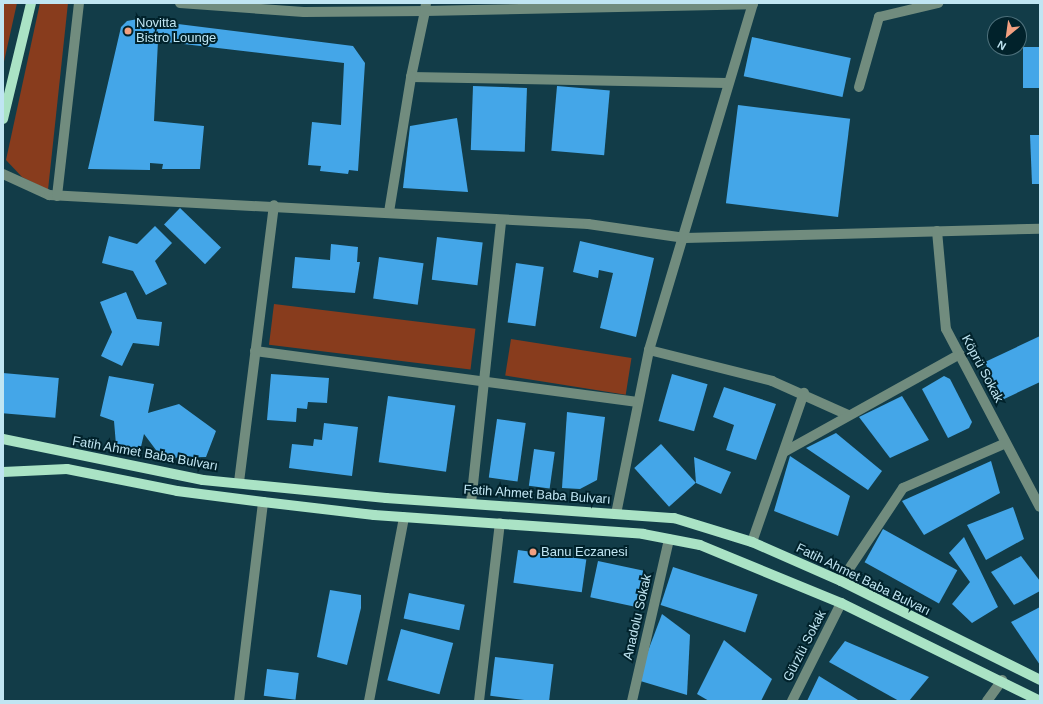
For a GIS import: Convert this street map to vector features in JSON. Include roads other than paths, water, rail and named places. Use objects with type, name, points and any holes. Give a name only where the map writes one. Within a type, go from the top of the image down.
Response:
[{"type":"main road","points":[[3,119],[31,3]]},
{"type":"main road","name":"Fatih Ahmet Baba Bulvarı","points":[[3,439],[196,478],[471,503],[674,518],[752,542],[841,580],[1040,680]]},
{"type":"main road","points":[[3,472],[66,469],[177,491],[263,502],[404,517],[500,523],[669,539],[700,544],[842,603],[1002,680],[1040,701]]},
{"type":"street","points":[[57,196],[79,3]]},
{"type":"street","points":[[180,3],[304,12],[425,7],[753,3],[726,83],[685,238],[649,350],[616,514]]},
{"type":"street","points":[[859,87],[879,17],[938,3]]},
{"type":"street","points":[[389,212],[411,77],[425,7]]},
{"type":"street","points":[[411,77],[726,83]]},
{"type":"street","points":[[3,174],[57,196],[274,205],[501,221],[588,224],[685,238],[1040,229]]},
{"type":"street","points":[[239,482],[274,205]]},
{"type":"street","points":[[471,503],[501,221]]},
{"type":"street","name":"Köprü Sokak","points":[[937,231],[946,329],[1040,507]]},
{"type":"street","points":[[649,350],[700,360],[804,393],[848,415]]},
{"type":"street","points":[[255,351],[485,379],[638,402]]},
{"type":"street","points":[[784,452],[960,354]]},
{"type":"street","points":[[752,542],[804,393]]},
{"type":"street","points":[[841,580],[903,488],[1006,443]]},
{"type":"street","points":[[239,701],[263,502]]},
{"type":"street","points":[[369,701],[404,517]]},
{"type":"street","points":[[479,701],[500,523]]},
{"type":"street","name":"Anadolu Sokak","points":[[632,701],[669,539]]},
{"type":"street","name":"Gürzlü Sokak","points":[[792,701],[842,603]]},
{"type":"street","points":[[987,701],[1002,680]]},
{"type":"place","name":"Novitta Bistro Lounge","points":[[128,31]]},
{"type":"place","name":"Banu Eczanesi","points":[[533,552]]}]
